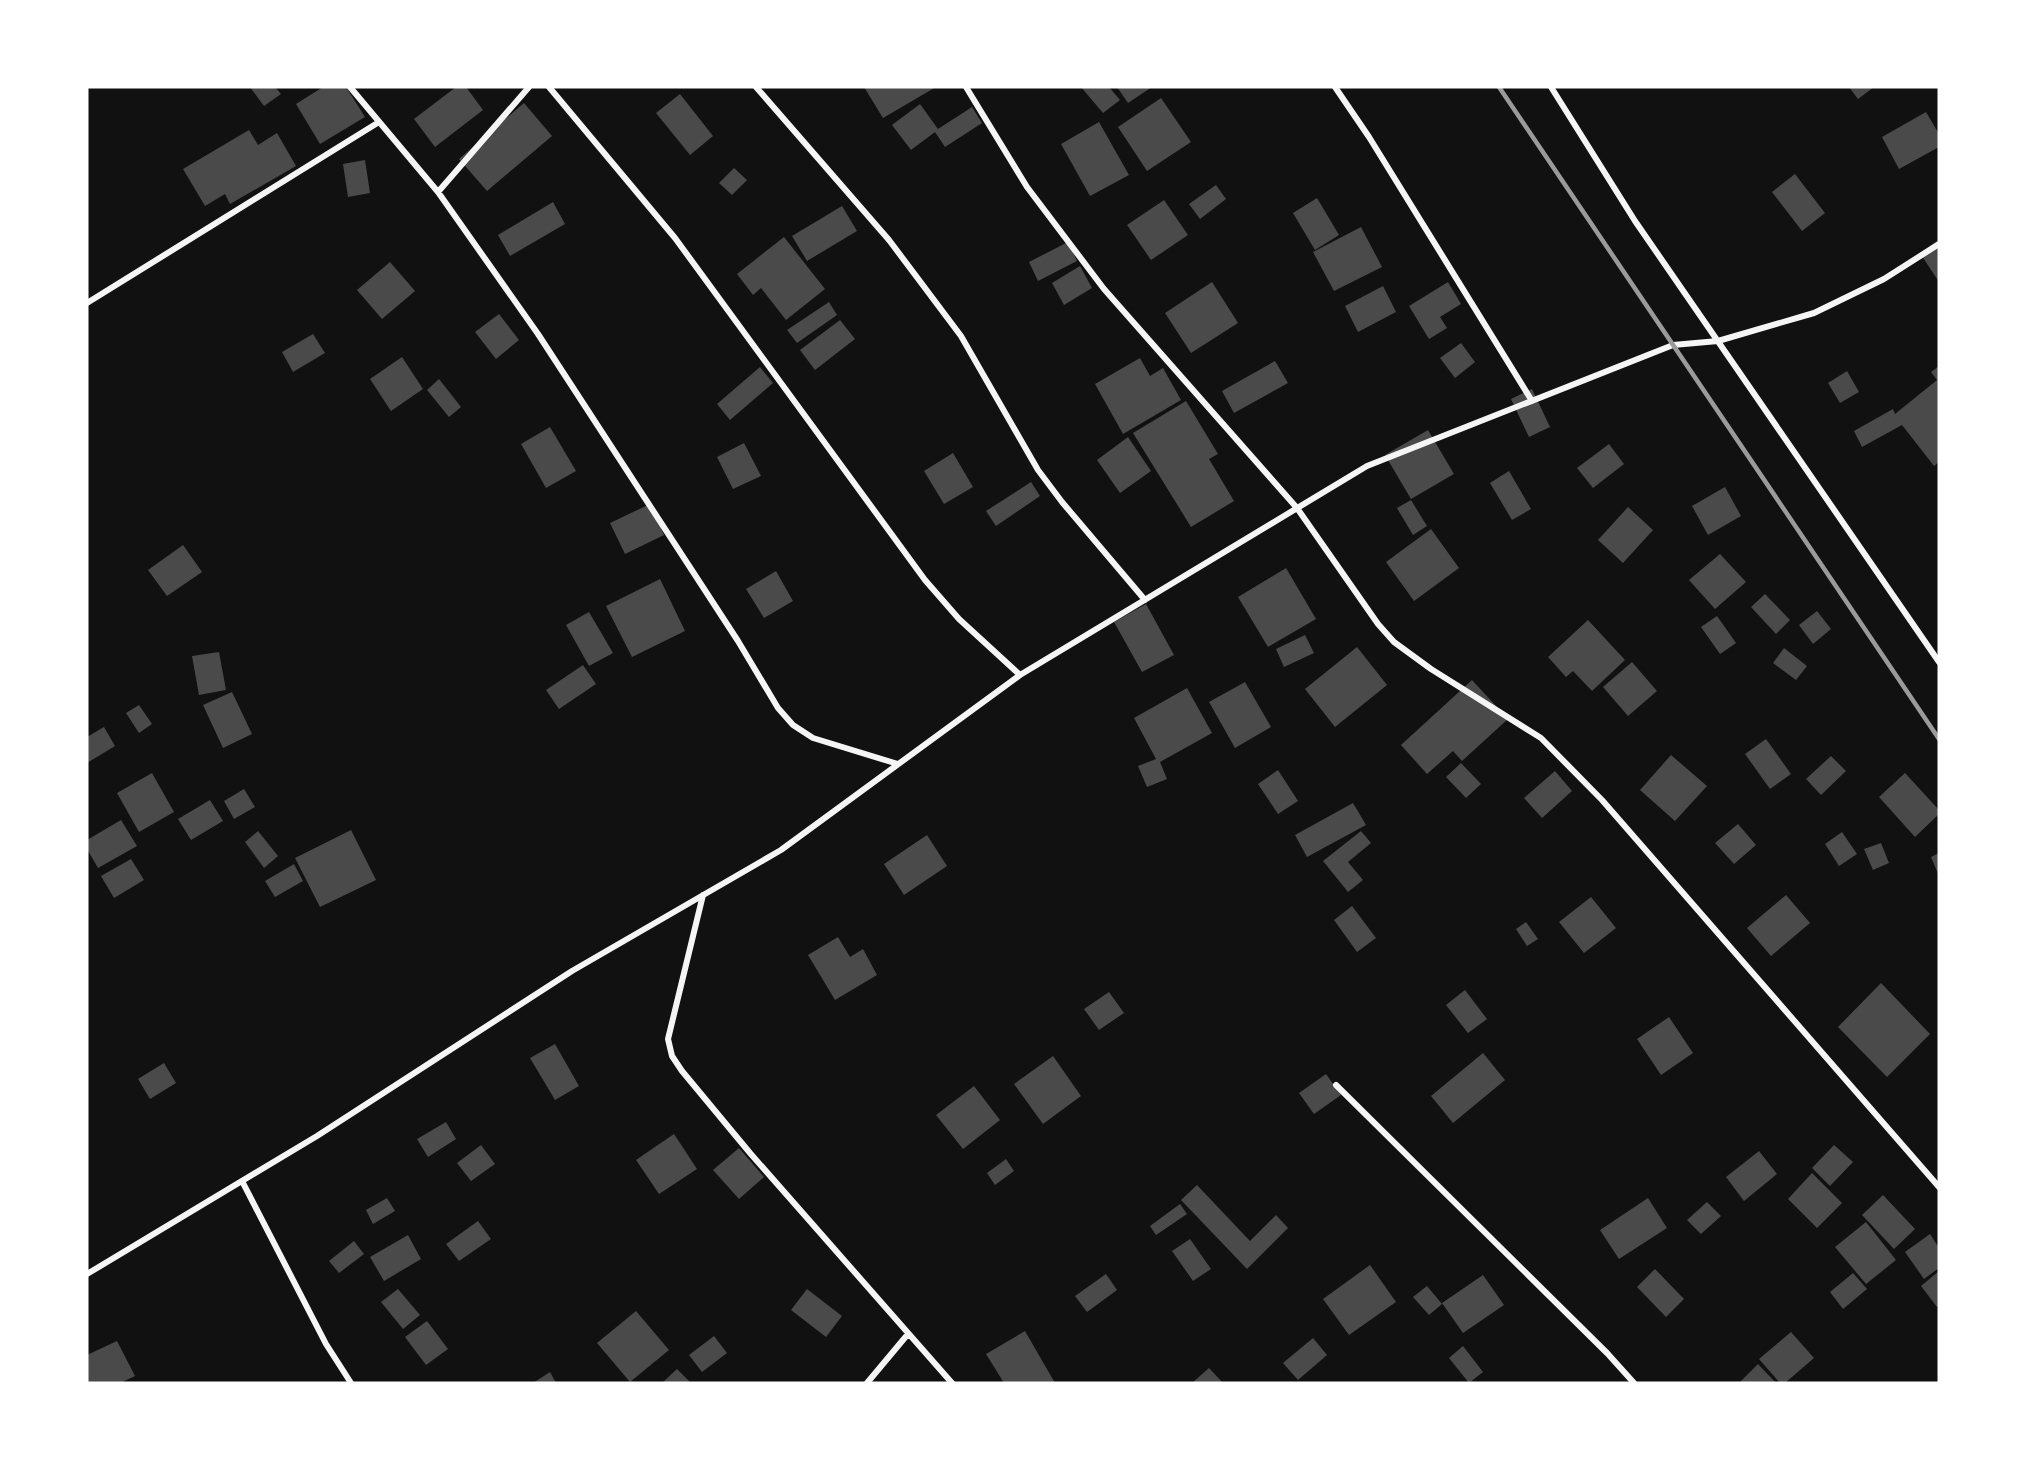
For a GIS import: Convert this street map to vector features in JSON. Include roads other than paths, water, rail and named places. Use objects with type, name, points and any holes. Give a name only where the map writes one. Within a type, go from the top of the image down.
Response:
[{"type":"street","points":[[350,87],[438,192],[538,334],[738,640],[778,708],[793,725],[813,738],[898,764]]},
{"type":"street","points":[[438,192],[529,87]]},
{"type":"street","points":[[549,87],[675,238],[925,580],[959,618],[1020,675]]},
{"type":"street","points":[[756,87],[889,240],[961,336],[1038,470],[1062,502],[1145,600]]},
{"type":"street","points":[[966,87],[1027,188],[1104,289],[1298,508],[1378,624],[1394,642],[1431,669],[1541,738],[1602,800],[1939,1187]]},
{"type":"street","points":[[1335,87],[1375,147],[1532,401]]},
{"type":"street","points":[[1551,87],[1635,221],[1939,662]]},
{"type":"street","points":[[87,303],[379,122]]},
{"type":"street","points":[[87,1274],[327,1130],[572,971],[781,850],[1020,675],[1367,466],[1673,345],[1718,341],[1814,313],[1884,279],[1939,244]]},
{"type":"street","points":[[703,895],[668,1039],[672,1056],[750,1153],[952,1383]]},
{"type":"street","points":[[1336,1085],[1607,1353],[1634,1383]]},
{"type":"street","points":[[242,1181],[326,1344],[351,1383]]},
{"type":"street","points":[[867,1383],[908,1334]]},
{"type":"railway","points":[[1499,87],[1939,739]]}]
